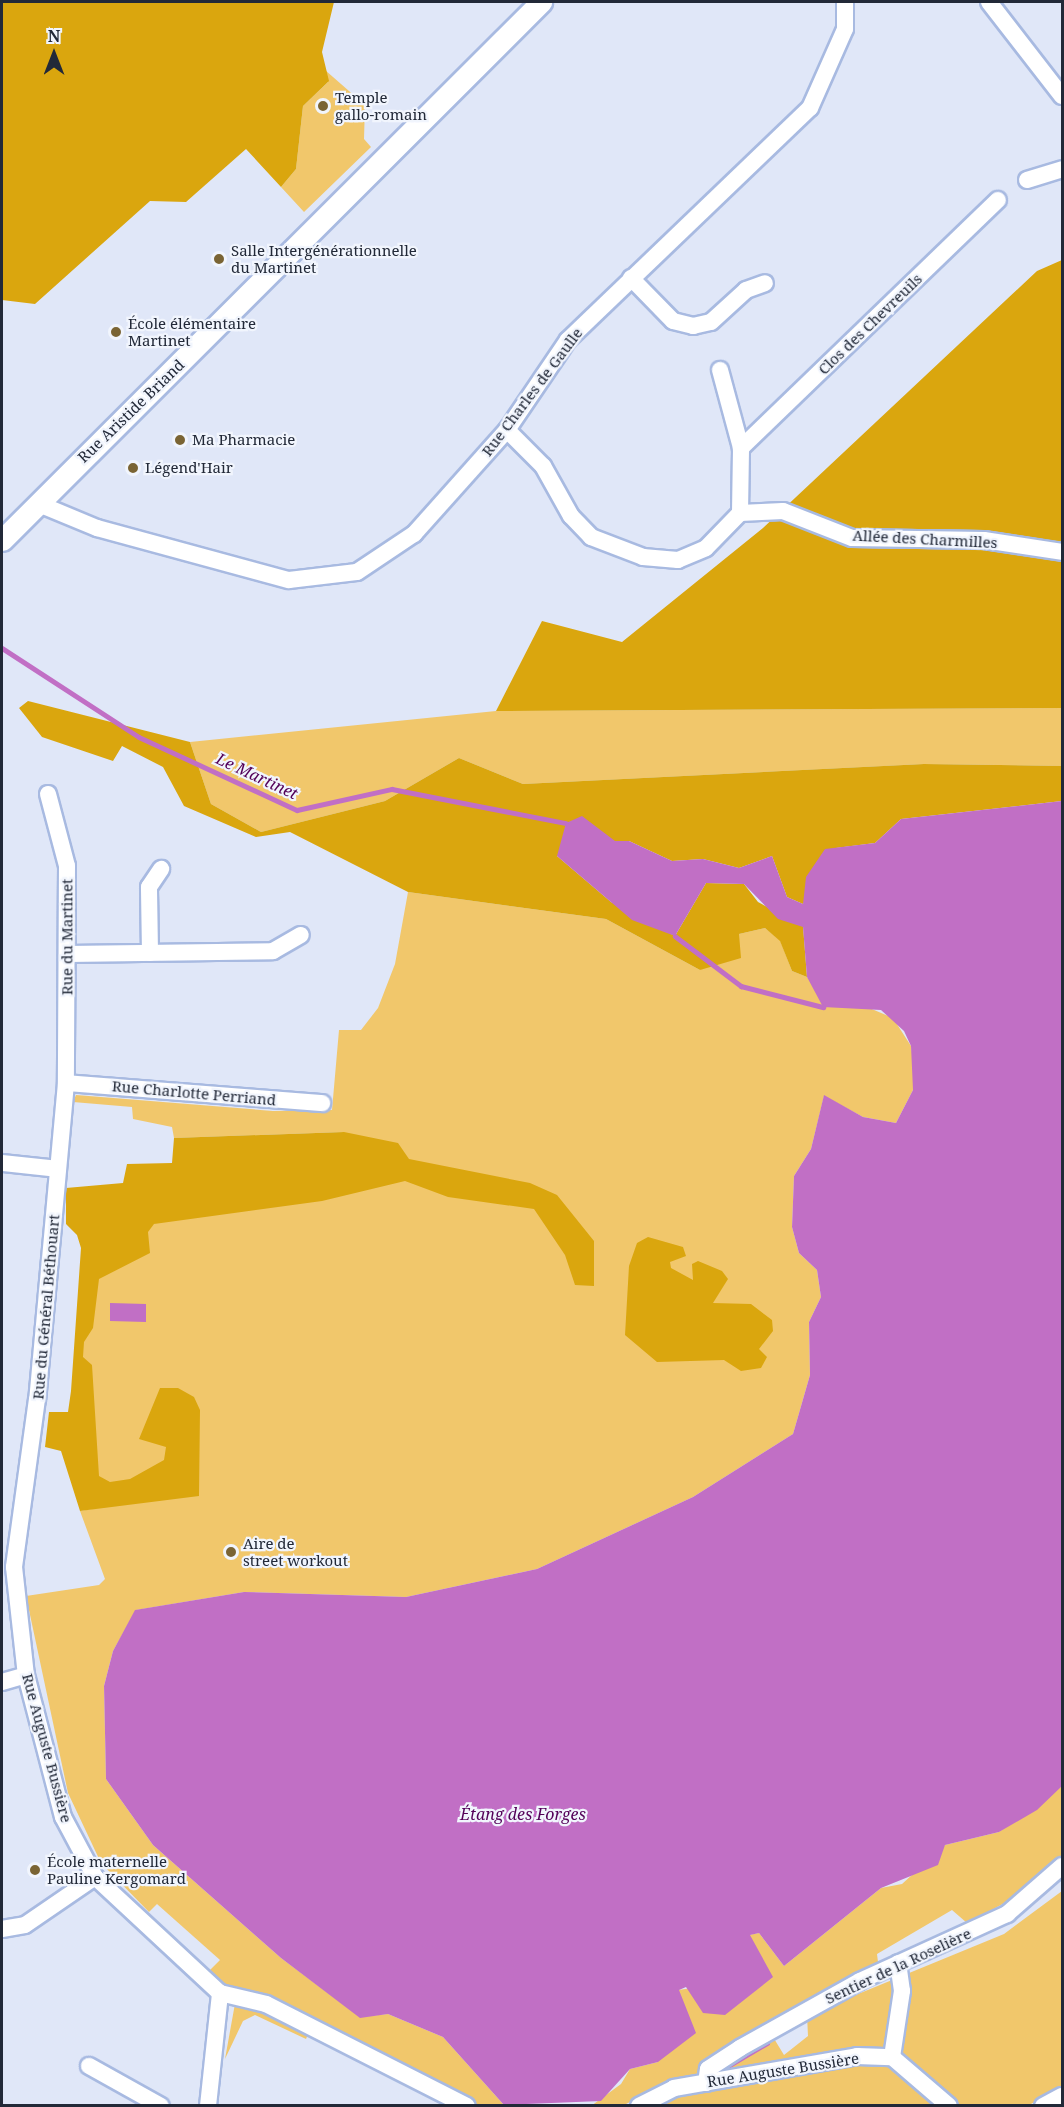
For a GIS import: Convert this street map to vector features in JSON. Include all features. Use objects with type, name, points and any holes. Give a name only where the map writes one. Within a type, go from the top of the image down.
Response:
[{"type":"street","name":"Rue Aristide Briand","points":[[2,540],[541,2]]},
{"type":"street","name":"Rue Charles de Gaulle","points":[[39,504],[97,528],[289,580],[357,572],[414,534],[507,430],[568,340],[810,108],[845,29],[845,2]]},
{"type":"street","points":[[989,2],[1062,96]]},
{"type":"street","points":[[1028,180],[1062,169]]},
{"type":"street","name":"Clos des Chevreuils","points":[[741,448],[998,200]]},
{"type":"street","points":[[631,278],[673,321],[693,326],[711,322],[746,290],[765,283]]},
{"type":"street","points":[[507,430],[543,466],[570,516],[591,537],[643,557],[678,560],[706,548],[740,513],[741,448],[720,370]]},
{"type":"street","name":"Allée des Charmilles","points":[[740,513],[783,511],[852,538],[973,539],[1062,552]]},
{"type":"street","name":"Rue du Martinet","points":[[48,794],[67,866],[66,1083]]},
{"type":"street","points":[[150,953],[149,887],[161,869]]},
{"type":"street","points":[[68,954],[273,951],[301,935]]},
{"type":"street","name":"Rue Charlotte Perriand","points":[[66,1083],[322,1103]]},
{"type":"street","name":"Rue du Général Béthouart","points":[[10,1530],[32,1451],[66,1083]]},
{"type":"street","points":[[2,1163],[58,1168]]},
{"type":"street","name":"Rue Auguste Bussière","points":[[10,1530],[15,1593],[26,1674],[63,1817],[95,1877],[220,1992],[266,2004],[467,2106]]},
{"type":"street","points":[[2,1682],[26,1674]]},
{"type":"street","name":"Sentier de la Roselière","points":[[706,2083],[708,2069],[740,2048],[898,1963],[1007,1914],[1062,1866]]},
{"type":"street","points":[[2,1929],[25,1925],[95,1877]]},
{"type":"street","points":[[898,1963],[902,1991],[892,2057],[949,2106]]},
{"type":"street","points":[[208,2106],[220,1992]]},
{"type":"street","name":"Rue Auguste Bussière","points":[[639,2106],[674,2088],[857,2056],[892,2057]]},
{"type":"street","points":[[89,2066],[161,2106]]},
{"type":"street","points":[[1043,2106],[1062,2096]]},
{"type":"shaded area","points":[[2,2],[334,2],[322,52],[329,81],[303,106],[296,169],[281,187],[246,149],[186,202],[150,201],[35,304],[2,300]]},
{"type":"shaded area","points":[[325,70],[365,105],[364,139],[371,147],[304,212],[281,187],[296,169],[303,106],[328,82]]},
{"type":"shaded area","points":[[1062,260],[1062,708],[496,711],[542,621],[622,642],[763,528],[1037,271]]},
{"type":"shaded area","points":[[28,701],[190,742],[211,804],[261,832],[385,801],[459,758],[523,784],[924,764],[1062,766],[1062,801],[901,819],[875,843],[836,848],[803,904],[787,897],[772,856],[739,868],[703,859],[672,861],[629,841],[557,856],[611,902],[675,936],[706,883],[744,884],[758,902],[803,926],[807,977],[792,971],[780,941],[765,928],[739,934],[741,958],[700,970],[606,919],[408,892],[290,832],[256,837],[184,806],[163,767],[122,746],[113,761],[42,737],[19,708]]},
{"type":"shaded area","points":[[1062,708],[1062,766],[924,764],[523,784],[459,758],[385,801],[261,832],[211,804],[190,742],[496,711]]},
{"type":"shaded area","points":[[408,892],[606,919],[700,970],[739,934],[765,928],[780,940],[792,971],[807,977],[818,991],[823,1007],[867,1007],[893,1018],[911,1046],[914,1065],[913,1090],[896,1123],[863,1117],[824,1096],[811,1149],[794,1176],[792,1227],[799,1253],[817,1270],[821,1297],[809,1322],[810,1375],[793,1434],[693,1497],[537,1569],[406,1597],[244,1592],[136,1610],[113,1651],[104,1686],[106,1779],[153,1845],[281,1958],[360,2017],[388,2014],[443,2037],[504,2105],[452,2105],[309,2032],[306,2039],[255,2015],[243,2021],[225,2059],[238,1987],[226,1985],[210,1970],[220,1960],[157,1904],[149,1912],[101,1863],[68,1793],[26,1596],[99,1585],[105,1579],[80,1511],[104,1507],[68,1445],[83,1258],[344,1132],[174,1138],[172,1127],[133,1119],[132,1107],[73,1102],[76,1095],[273,1111],[332,1110],[339,1030],[361,1030],[378,1008],[395,964]]},
{"type":"shaded area","points":[[344,1132],[398,1143],[409,1159],[530,1183],[557,1195],[594,1241],[594,1286],[575,1285],[565,1255],[534,1209],[448,1197],[405,1181],[322,1201],[154,1224],[148,1232],[150,1253],[99,1279],[93,1328],[84,1342],[83,1357],[92,1365],[99,1476],[110,1482],[130,1479],[164,1460],[166,1447],[139,1439],[160,1388],[178,1388],[194,1397],[200,1410],[199,1496],[80,1511],[61,1451],[45,1447],[49,1412],[68,1412],[71,1391],[81,1248],[77,1235],[66,1224],[66,1188],[123,1183],[127,1164],[172,1163],[174,1138]]},
{"type":"shaded area","points":[[648,1237],[683,1247],[686,1256],[670,1262],[671,1268],[693,1280],[692,1264],[698,1261],[722,1271],[728,1279],[713,1303],[751,1304],[772,1320],[773,1331],[759,1349],[767,1357],[761,1368],[741,1371],[724,1360],[657,1362],[625,1335],[629,1266],[637,1243]]},
{"type":"shaded area","points":[[1062,1786],[1062,1858],[1014,1898],[967,1923],[952,1910],[877,1954],[878,1962],[699,2068],[696,2076],[674,2080],[624,2105],[591,2106],[621,2084],[630,2069],[658,2062],[678,1990],[772,1977],[749,1935],[759,1933],[784,1966],[881,1888],[902,1884],[945,1845],[999,1832]]},
{"type":"shaded area","points":[[1062,1891],[1062,2088],[1027,2106],[655,2106],[684,2095],[773,2037],[784,2055],[808,2036],[807,2015],[1004,1934]]},
{"type":"water","name":"Étang des Forges","points":[[1062,801],[1062,1786],[1037,1810],[999,1832],[945,1845],[938,1865],[881,1888],[784,1966],[759,1933],[750,1935],[773,1977],[725,2015],[703,2013],[686,1987],[679,1990],[696,2033],[658,2062],[630,2069],[601,2101],[504,2105],[443,2037],[388,2014],[360,2018],[281,1958],[153,1845],[106,1779],[104,1686],[113,1651],[135,1610],[244,1592],[406,1597],[537,1569],[693,1497],[793,1434],[810,1375],[809,1322],[821,1297],[817,1270],[799,1253],[792,1227],[794,1176],[811,1149],[824,1095],[863,1117],[896,1123],[913,1090],[911,1046],[904,1031],[881,1010],[823,1007],[807,977],[803,927],[778,919],[744,884],[706,883],[675,936],[632,920],[557,856],[566,823],[582,816],[615,841],[629,841],[672,861],[703,859],[739,868],[772,856],[787,897],[803,904],[806,877],[825,849],[875,843],[901,819]]},
{"type":"water","points":[[110,1303],[146,1304],[146,1322],[110,1321]]},
{"type":"waterway","name":"Le Martinet","points":[[2,648],[139,737],[297,810],[392,789],[566,823]]},
{"type":"waterway","name":"Le Martinet","points":[[675,936],[741,986],[823,1007]]},
{"type":"waterway","points":[[723,2069],[767,2043]]},
{"type":"place","name":"Temple gallo-romain","points":[[323,106]]},
{"type":"place","name":"Salle Intergénérationnelle du Martinet","points":[[219,259]]},
{"type":"place","name":"École élémentaire Martinet","points":[[116,332]]},
{"type":"place","name":"Ma Pharmacie","points":[[180,440]]},
{"type":"place","name":"Légend'Hair","points":[[133,468]]},
{"type":"place","name":"Aire de street workout","points":[[231,1552]]},
{"type":"place","name":"École maternelle Pauline Kergomard","points":[[35,1870]]}]
